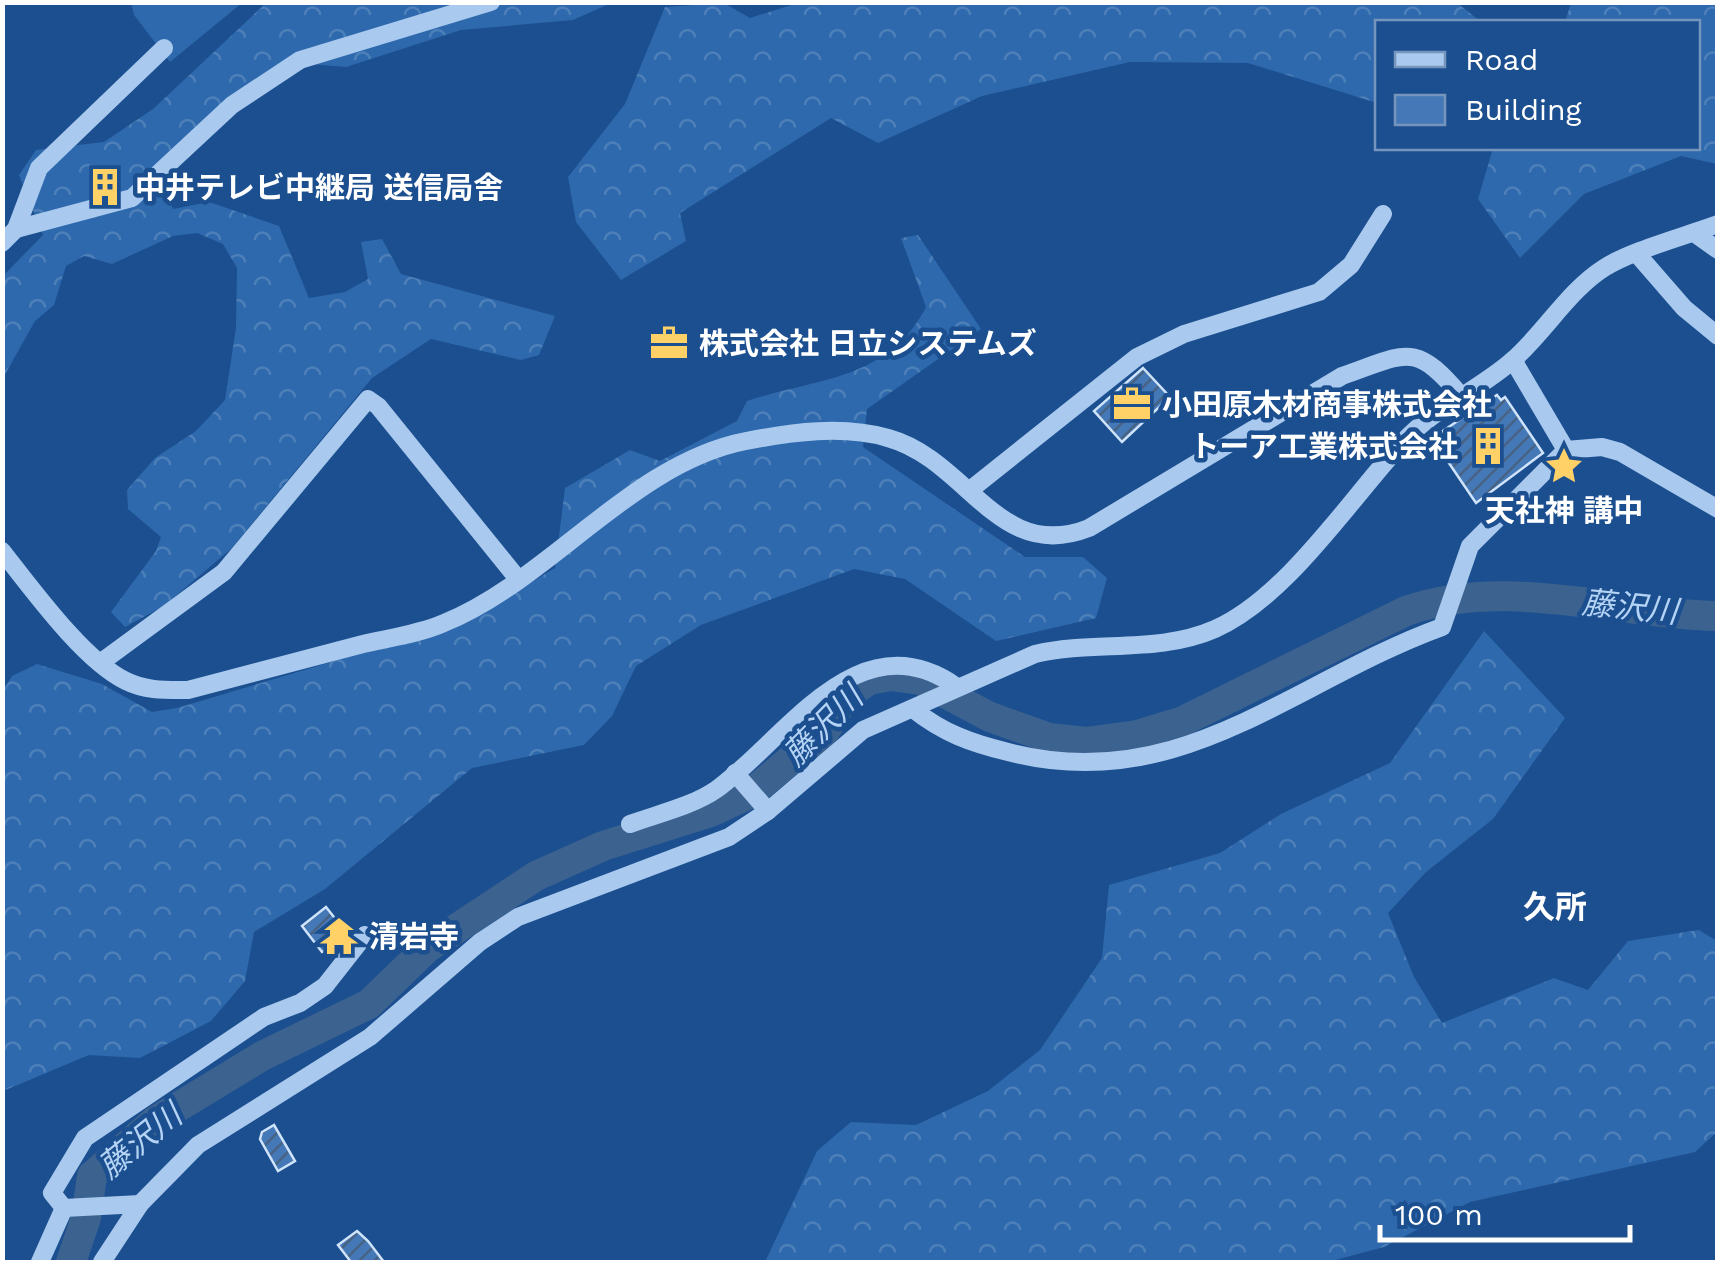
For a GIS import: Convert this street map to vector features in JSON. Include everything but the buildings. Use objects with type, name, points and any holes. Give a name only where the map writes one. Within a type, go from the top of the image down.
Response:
[{"type":"street","points":[[16,229],[132,198],[232,104],[300,60],[491,2]]},
{"type":"street","points":[[2,243],[16,229],[39,168],[164,48]]},
{"type":"street","points":[[970,490],[1137,356],[1184,334],[1319,292],[1351,265],[1383,214]]},
{"type":"street","points":[[102,1262],[140,1204],[198,1145],[370,1037],[480,942],[518,917],[729,836],[863,730],[1035,654],[1060,648],[1161,644],[1218,628],[1252,605],[1332,528],[1405,439],[1512,360],[1606,266],[1718,224]]},
{"type":"street","points":[[1694,233],[1718,250]]},
{"type":"street","points":[[1638,255],[1684,308],[1718,336]]},
{"type":"street","points":[[2,551],[100,663],[125,681],[155,691],[188,690],[444,624],[518,580],[681,463],[744,441],[839,429],[892,438],[942,466],[1012,528],[1034,536],[1068,536],[1089,528],[1342,376],[1414,356],[1434,363],[1461,396]]},
{"type":"street","points":[[1512,360],[1566,450]]},
{"type":"street","points":[[100,663],[224,572],[368,400],[378,406],[518,580]]},
{"type":"street","points":[[907,711],[964,741],[1051,762],[1120,764],[1190,747],[1442,628],[1470,546],[1566,450],[1602,447],[1620,452],[1718,509]]},
{"type":"street","points":[[630,824],[703,796],[737,775],[840,681],[867,669],[922,670],[957,688]]},
{"type":"street","points":[[737,775],[764,806]]},
{"type":"street","points":[[68,1208],[52,1192],[86,1138],[264,1017],[325,986],[364,936]]},
{"type":"street","points":[[68,1208],[96,1203],[140,1204]]},
{"type":"street","points":[[40,1262],[68,1208]]},
{"type":"green space","points":[[801,2],[1456,2],[1478,20],[1375,20],[1375,102],[1248,63],[1130,62],[982,96],[878,143],[831,118],[680,213],[686,241],[621,280],[576,222],[568,177],[625,104],[665,7],[724,3],[750,18]]},
{"type":"green space","points":[[131,3],[242,3],[170,62],[134,15]]},
{"type":"green space","points":[[266,3],[611,3],[573,20],[461,30],[346,67],[285,62],[166,158],[163,184],[173,209],[209,202],[279,226],[309,298],[345,292],[368,279],[361,242],[382,239],[401,274],[555,316],[539,355],[521,360],[431,339],[372,378],[232,548],[164,606],[125,627],[111,612],[156,551],[161,537],[128,509],[127,490],[155,458],[196,431],[225,400],[236,328],[237,268],[223,244],[197,233],[173,236],[112,264],[84,256],[66,266],[54,305],[35,321],[3,378],[3,276],[43,235],[19,175],[36,150],[104,142],[153,109]]},
{"type":"green space","points":[[1571,3],[1717,3],[1717,164],[1681,156],[1584,194],[1520,258],[1478,199],[1492,150],[1700,150],[1700,20],[1566,20]]},
{"type":"green space","points":[[918,235],[981,329],[867,409],[863,447],[1025,557],[1083,557],[1107,578],[1096,618],[996,641],[905,579],[854,569],[701,625],[636,666],[612,716],[584,745],[472,768],[325,889],[254,932],[245,981],[211,1021],[140,1058],[89,1055],[3,1091],[2,692],[12,676],[37,664],[102,684],[152,712],[177,708],[465,622],[555,568],[565,488],[630,450],[660,461],[737,421],[747,401],[848,373],[892,350],[926,307],[901,238]]},
{"type":"green space","points":[[1484,631],[1565,718],[1493,819],[1426,872],[1388,913],[1414,977],[1442,1023],[1554,978],[1588,990],[1628,941],[1699,930],[1717,941],[1717,1132],[1695,1152],[1470,1202],[1384,1247],[1328,1262],[765,1262],[817,1151],[851,1122],[916,1125],[988,1091],[1040,1050],[1102,958],[1109,885],[1220,853],[1281,814],[1390,763]]},
{"type":"waterway","name":"藤沢川","points":[[71,1262],[86,1218],[92,1176],[155,1121],[262,1056],[369,1004],[427,948],[536,876],[603,846],[711,812],[750,794],[825,731],[846,696],[869,680],[890,676],[920,680],[990,717],[1049,738],[1086,742],[1137,735],[1183,721],[1406,611],[1444,601],[1521,597],[1718,616]]},
{"type":"place","name":"中井テレビ中継局 送信局舎","points":[[105,187]]},
{"type":"place","name":"株式会社 日立システムズ","points":[[669,343]]},
{"type":"place","name":"小田原木材商事株式会社","points":[[1132,404]]},
{"type":"place","name":"トーア工業株式会社","points":[[1488,446]]},
{"type":"place","name":"天社神 講中","points":[[1564,466]]},
{"type":"place","name":"清岩寺","points":[[339,936]]},
{"type":"district","name":"久所","points":[[1555,907]]}]
